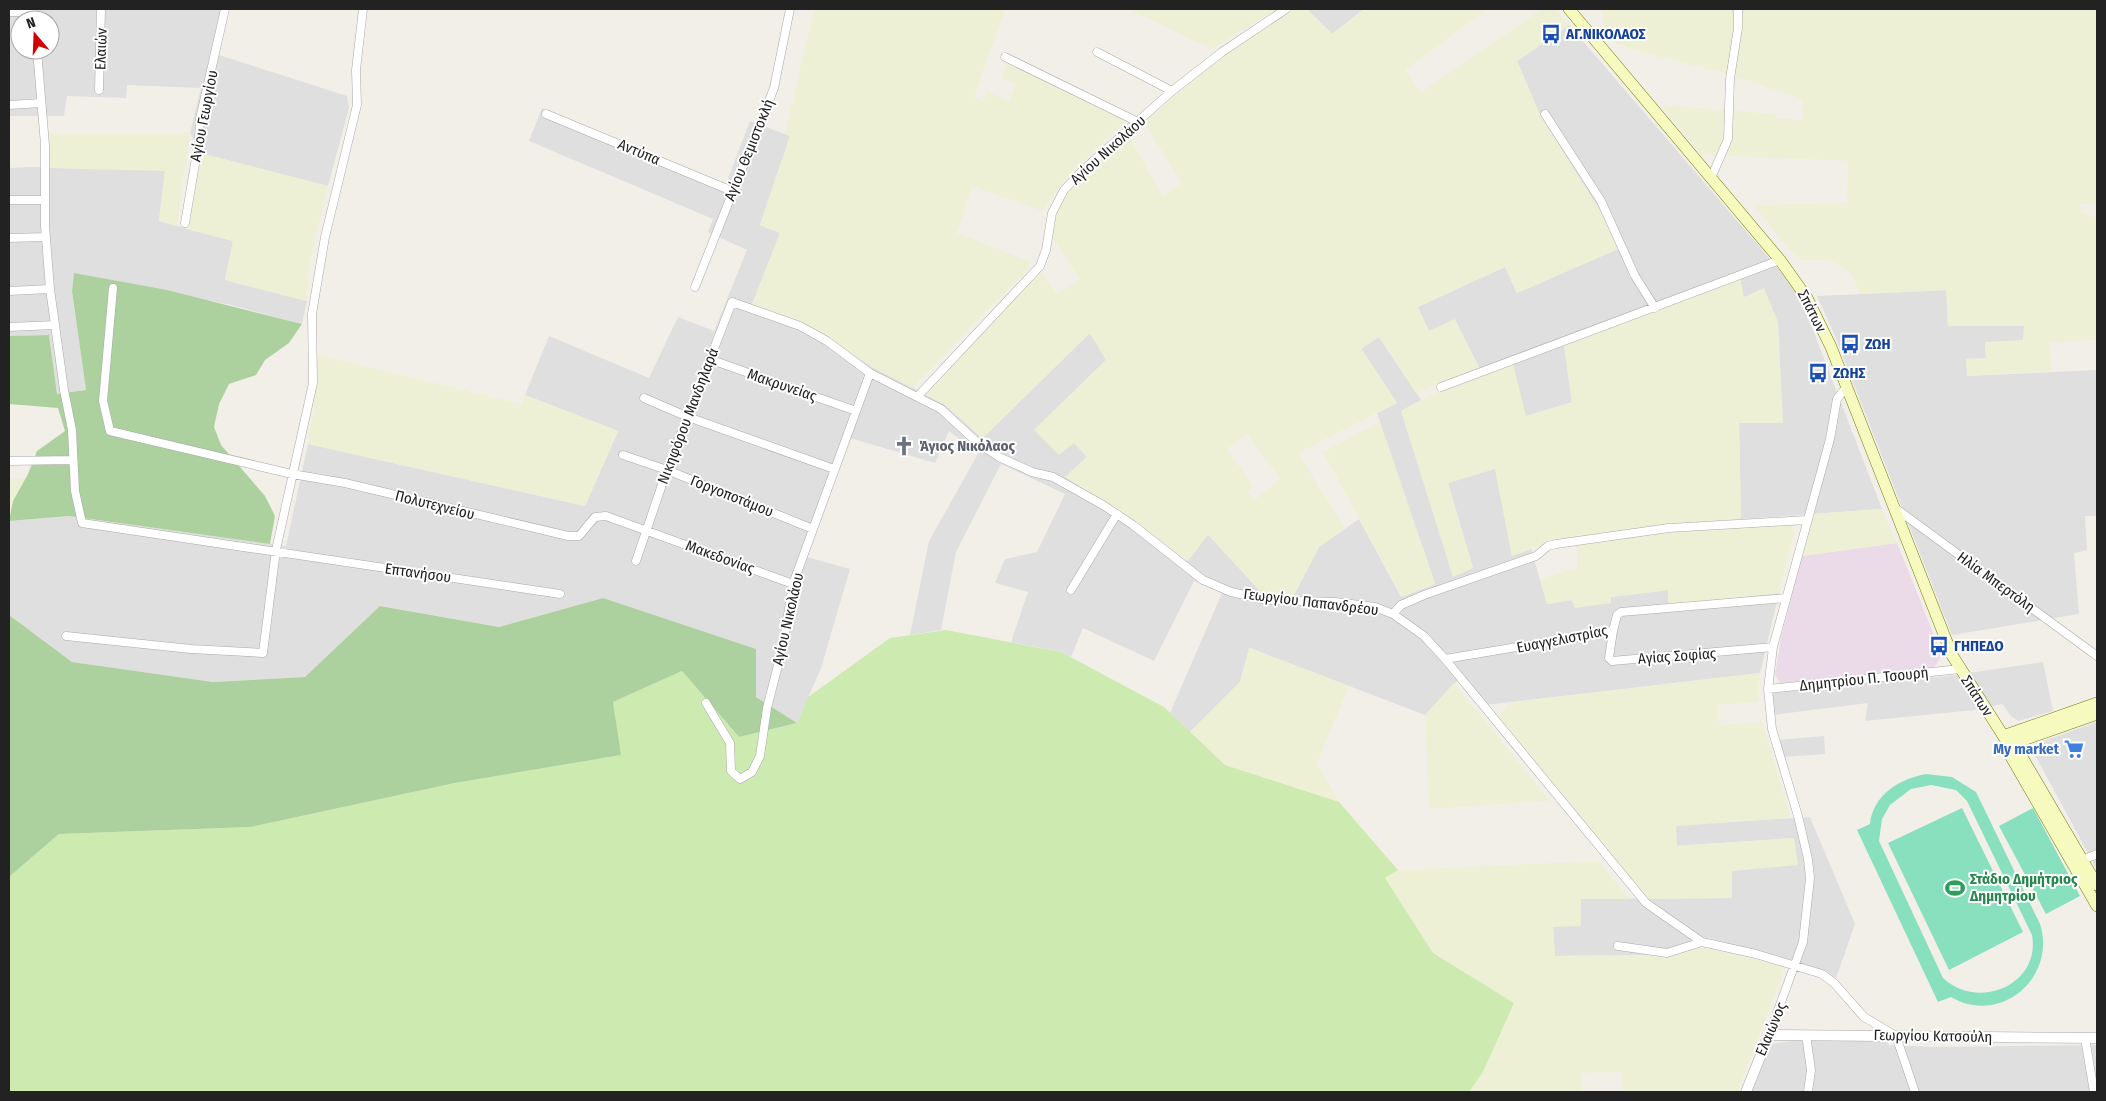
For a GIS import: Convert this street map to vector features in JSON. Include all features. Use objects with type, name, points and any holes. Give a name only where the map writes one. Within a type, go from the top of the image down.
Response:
[{"type":"main road","name":"Σπάτων","points":[[1569,9],[1780,260],[1807,298],[1846,386],[1960,669],[2006,741],[2018,752],[2078,861]]},
{"type":"main road","points":[[2006,741],[2097,703]]},
{"type":"main road","points":[[2006,741],[2097,714]]},
{"type":"main road","points":[[2078,861],[2097,886]]},
{"type":"main road","points":[[2078,861],[2097,906]]},
{"type":"street","name":"Ελαιών","points":[[99,90],[101,9]]},
{"type":"street","name":"Αγίου Γεωργίου","points":[[185,223],[200,140],[200,119],[225,9]]},
{"type":"street","points":[[66,636],[191,649],[263,653],[276,550],[313,383],[312,314],[325,237],[357,105],[356,70],[363,9]]},
{"type":"street","name":"Αγίου Θεμιστοκλή","points":[[695,287],[713,246],[732,191],[774,88],[790,9]]},
{"type":"street","name":"Αγίου Νικολάου","points":[[918,396],[1040,266],[1046,250],[1052,213],[1064,190],[1083,170],[1172,91],[1222,52],[1286,9]]},
{"type":"street","points":[[1711,178],[1728,139],[1730,79],[1738,28],[1738,9]]},
{"type":"street","points":[[1096,52],[1172,91]]},
{"type":"street","points":[[1005,57],[1138,122]]},
{"type":"street","points":[[9,461],[72,460],[72,430],[64,390],[50,289],[46,237],[45,145],[38,60]]},
{"type":"street","points":[[9,105],[41,103]]},
{"type":"street","name":"Αντύπα","points":[[546,114],[732,191]]},
{"type":"street","points":[[1545,114],[1601,201],[1635,276],[1655,308]]},
{"type":"street","points":[[9,200],[45,200]]},
{"type":"street","points":[[9,238],[46,237]]},
{"type":"street","points":[[1441,387],[1780,260]]},
{"type":"street","name":"Πολυτεχνείου","points":[[113,288],[104,401],[110,432],[292,474],[345,483],[489,518],[579,536]]},
{"type":"street","points":[[9,290],[50,289]]},
{"type":"street","name":"Γεωργίου Παπανδρέου","points":[[732,302],[800,326],[835,346],[870,373],[941,409],[978,443],[999,457],[1032,472],[1053,477],[1117,514],[1203,580],[1231,592],[1266,600],[1335,602],[1375,607],[1393,614],[1424,636],[1445,659],[1646,903],[1702,942],[1796,965],[1822,974],[1834,983],[1864,1017],[1896,1036]]},
{"type":"street","name":"Νικηφόρου Μανδηλαρά","points":[[636,561],[667,470],[732,302]]},
{"type":"street","points":[[9,327],[55,325]]},
{"type":"street","name":"Μακρυνείας","points":[[709,359],[856,411]]},
{"type":"street","name":"Αγίου Νικολάου","points":[[706,703],[730,743],[731,771],[740,779],[752,772],[760,756],[767,708],[783,646],[793,584],[870,373]]},
{"type":"street","name":"Ελαιώνος","points":[[1746,1092],[1804,942],[1809,868],[1798,816],[1772,729],[1768,689],[1773,647],[1830,439],[1837,399],[1846,386]]},
{"type":"street","points":[[644,398],[688,417],[834,469]]},
{"type":"street","name":"Γοργοποτάμου","points":[[623,455],[667,470],[813,529]]},
{"type":"street","name":"Επτανήσου","points":[[72,460],[75,490],[82,523],[276,550],[320,559],[560,594]]},
{"type":"street","name":"Ηλία Μπερτόλη","points":[[1895,508],[2097,656]]},
{"type":"street","points":[[1071,590],[1117,514]]},
{"type":"street","name":"Μακεδονίας","points":[[579,536],[595,517],[606,516],[793,584]]},
{"type":"street","points":[[1393,614],[1401,605],[1424,595],[1536,556],[1548,546],[1556,544],[1670,528],[1807,520]]},
{"type":"street","name":"Ευαγγελιστρίας","points":[[1445,659],[1613,631],[1617,615],[1621,612],[1786,598]]},
{"type":"street","name":"Αγίας Σοφίας","points":[[1613,631],[1609,658],[1612,661],[1773,647]]},
{"type":"street","name":"Δημητρίου Π. Τσουρή","points":[[1768,689],[1960,669]]},
{"type":"street","points":[[2078,861],[2097,854]]},
{"type":"street","points":[[1618,946],[1667,953],[1702,942]]},
{"type":"street","name":"Γεωργίου Κατσούλη","points":[[1769,1035],[2097,1038]]},
{"type":"street","points":[[1806,1035],[1810,1070],[1808,1092]]},
{"type":"street","points":[[1896,1036],[1915,1092]]},
{"type":"street","points":[[2085,1038],[2094,1092]]},
{"type":"shaded area","points":[[9,9],[228,9],[219,55],[347,96],[349,108],[328,186],[200,153],[190,133],[201,88],[127,85],[126,98],[67,96],[64,116],[9,116]]},
{"type":"shaded area","points":[[1307,9],[1364,9],[1332,34]]},
{"type":"shaded area","points":[[1569,25],[1781,272],[1796,292],[1815,335],[1882,509],[1741,519],[1739,422],[1783,423],[1743,297],[1740,278],[1564,345],[1572,402],[1526,416],[1483,375],[1455,320],[1428,331],[1417,307],[1505,267],[1517,293],[1618,249],[1600,211],[1540,115],[1517,61]]},
{"type":"shaded area","points":[[542,108],[726,184],[750,121],[790,136],[760,225],[780,233],[753,304],[805,324],[874,368],[944,404],[982,438],[1090,333],[1106,360],[1034,430],[1074,443],[1087,457],[1066,477],[1119,511],[1187,561],[1208,534],[1261,592],[1294,595],[1319,547],[1359,519],[1401,597],[1435,584],[1377,413],[1397,403],[1361,349],[1379,337],[1421,400],[1401,411],[1473,568],[1448,483],[1495,468],[1512,555],[1531,548],[1547,604],[1572,600],[1576,607],[1611,603],[1611,597],[1668,590],[1668,605],[1779,593],[1760,673],[1485,705],[1463,675],[1425,715],[1250,648],[1240,682],[1190,732],[1170,713],[1222,593],[1194,581],[1154,661],[1083,628],[1071,657],[1061,652],[1011,642],[1028,592],[995,583],[1005,559],[1037,552],[1065,494],[1001,464],[956,552],[941,630],[910,635],[929,541],[978,454],[949,431],[935,463],[850,438],[807,557],[850,569],[821,668],[797,723],[603,598],[499,627],[381,606],[305,677],[213,682],[72,662],[9,615],[9,521],[69,516],[286,546],[308,444],[585,506],[618,431],[525,395],[549,336],[649,378],[678,317],[714,331],[747,250],[708,232],[713,219],[529,141]]},
{"type":"shaded area","points":[[9,168],[165,170],[159,221],[233,241],[225,280],[307,301],[302,324],[231,305],[74,273],[72,291],[86,390],[57,394],[49,335],[9,336]]},
{"type":"shaded area","points":[[1947,290],[1948,326],[2024,325],[2024,341],[1985,342],[1986,359],[1967,376],[2097,370],[2097,516],[2085,516],[2087,550],[2074,553],[2079,614],[1952,635],[1833,331],[1817,296]]},
{"type":"shaded area","points":[[1897,543],[1942,655],[1934,668],[1780,683],[1775,675],[1781,638],[1802,556]]},
{"type":"shaded area","points":[[2043,662],[2053,711],[2018,721],[2011,716],[2002,704],[1974,710],[1865,721],[1868,703],[1773,715],[1771,693],[1956,675]]},
{"type":"shaded area","points":[[2097,722],[2097,870],[2034,753],[2035,744]]},
{"type":"shaded area","points":[[1824,736],[1825,754],[1784,757],[1778,740]]},
{"type":"shaded area","points":[[1810,817],[1855,924],[1836,978],[1803,964],[1709,938],[1699,947],[1675,955],[1555,956],[1553,926],[1581,926],[1581,899],[1731,898],[1732,871],[1794,838],[1676,846],[1676,825]]},
{"type":"shaded area","points":[[1801,1040],[1887,1040],[1889,1045],[1934,1047],[2097,1045],[2097,1092],[1751,1092],[1771,1044]]},
{"type":"green space","points":[[814,9],[1005,9],[974,97],[983,101],[987,91],[1009,101],[1016,84],[1001,78],[1008,61],[1127,120],[1067,176],[1042,211],[972,186],[957,233],[1031,262],[1026,272],[970,327],[913,388],[874,368],[805,324],[752,304],[780,233],[760,225],[790,136],[785,134]]},
{"type":"green space","points":[[1128,9],[1277,9],[1212,49]]},
{"type":"green space","points":[[1290,9],[1307,9],[1332,34],[1364,9],[1487,9],[1405,70],[1421,92],[1542,9],[1554,9],[1569,25],[1517,61],[1540,115],[1600,211],[1618,249],[1517,293],[1505,267],[1418,307],[1429,331],[1455,319],[1479,368],[1416,393],[1379,337],[1361,348],[1397,403],[1298,453],[1345,528],[1319,547],[1294,595],[1261,592],[1208,535],[1188,561],[1119,511],[1065,477],[1087,457],[1074,443],[1059,455],[1034,430],[1106,360],[1090,333],[983,438],[944,404],[924,394],[1040,271],[1057,294],[1080,279],[1050,235],[1054,213],[1067,191],[1086,171],[1128,135],[1163,197],[1182,182],[1143,122],[1220,58]],"holes":[[[1247,434],[1280,479],[1254,500],[1247,492],[1253,486],[1227,449]]]},
{"type":"green space","points":[[1602,9],[2097,9],[2097,203],[2080,204],[2081,212],[2097,218],[2097,340],[2049,342],[2052,371],[1967,376],[1966,359],[1986,358],[1985,342],[2023,340],[2024,326],[1948,326],[1946,290],[1860,294],[1854,278],[1842,266],[1827,260],[1802,260],[1792,252],[1753,205],[1847,203],[1848,161],[1707,155],[1699,152],[1661,105],[1775,114],[1776,118],[1803,120],[1802,99],[1732,75],[1633,50],[1605,38]]},
{"type":"green space","points":[[47,133],[190,133],[177,226],[159,221],[165,171],[48,168]]},
{"type":"green space","points":[[200,153],[328,186],[309,266],[307,301],[225,280],[233,241],[186,229]]},
{"type":"green space","points":[[74,273],[167,290],[302,324],[289,343],[265,360],[256,375],[229,384],[219,404],[214,427],[221,445],[265,496],[275,516],[270,544],[69,516],[9,521],[13,501],[28,474],[37,451],[65,431],[58,408],[9,404],[9,336],[49,335],[57,394],[86,390],[72,291]]},
{"type":"green space","points":[[1740,278],[1744,297],[1764,288],[1778,322],[1783,423],[1739,423],[1741,519],[1556,540],[1512,556],[1495,469],[1448,483],[1473,568],[1453,577],[1401,411],[1441,390],[1513,364],[1526,416],[1572,403],[1564,345]]},
{"type":"green space","points":[[316,354],[521,404],[525,395],[618,431],[585,506],[308,444],[317,382]]},
{"type":"green space","points":[[1380,422],[1435,584],[1402,597],[1323,452]]},
{"type":"green space","points":[[9,479],[26,479],[13,501],[9,516]]},
{"type":"green space","points":[[1882,509],[1897,543],[1802,556],[1813,514]]},
{"type":"green space","points":[[1792,525],[1795,530],[1779,593],[1668,605],[1668,590],[1611,597],[1611,603],[1575,608],[1572,600],[1547,604],[1540,579],[1577,568],[1577,544],[1669,531]]},
{"type":"green space","points":[[603,598],[756,649],[756,697],[797,723],[739,737],[682,671],[613,702],[621,755],[455,783],[251,827],[59,834],[9,877],[9,615],[72,662],[213,682],[305,677],[380,606],[499,627]]},
{"type":"green space","points":[[946,630],[1061,652],[1164,707],[1225,765],[1339,802],[1398,870],[1385,878],[1433,953],[1514,1003],[1483,1072],[1469,1092],[9,1092],[9,877],[59,834],[251,827],[455,783],[620,755],[613,702],[682,671],[739,737],[797,723],[808,697],[890,638]]},
{"type":"green space","points":[[1249,648],[1349,686],[1317,763],[1339,802],[1225,765],[1190,732],[1240,682]]},
{"type":"green space","points":[[1760,673],[1758,702],[1718,705],[1720,725],[1763,722],[1790,818],[1676,826],[1677,846],[1794,838],[1798,865],[1732,871],[1732,898],[1646,899],[1553,782],[1498,719],[1508,703]]},
{"type":"green space","points":[[1454,683],[1550,801],[1429,809],[1425,715]]},
{"type":"green space","points":[[1926,774],[1952,777],[1976,792],[2040,924],[2043,944],[2040,962],[2032,978],[2020,992],[2005,1001],[1988,1005],[1970,1004],[1951,997],[1938,1002],[1857,830],[1870,824],[1876,805],[1889,790],[1897,784]],"holes":[[[1931,785],[1956,790],[1967,801],[2032,935],[2032,953],[2027,967],[2017,979],[2004,988],[1989,992],[1973,992],[1957,988],[1943,978],[1879,841],[1882,819],[1890,805],[1911,789]]]},
{"type":"green space","name":"Στάδιο Δημήτριος Δημητρίου","points":[[1962,808],[2023,932],[1949,970],[1888,843]]},
{"type":"green space","points":[[2033,808],[2080,896],[2046,914],[1999,826]]},
{"type":"green space","points":[[1598,861],[1630,899],[1581,899],[1581,926],[1553,927],[1555,956],[1675,955],[1699,947],[1786,966],[1737,1092],[1623,1092],[1622,1072],[1581,1073],[1581,1092],[1469,1092],[1483,1072],[1514,1003],[1433,953],[1385,878],[1398,870]]},
{"type":"place","name":"ΑΓ.ΝΙΚΟΛΑΟΣ","points":[[1551,34]]},
{"type":"place","name":"ΖΩΗ","points":[[1850,344]]},
{"type":"place","name":"ΖΩΗΣ","points":[[1818,373]]},
{"type":"place","name":"Άγιος Νικόλαος","points":[[904,446]]},
{"type":"place","name":"ΓΗΠΕΔΟ","points":[[1939,646]]},
{"type":"place","name":"My market","points":[[2074,749]]},
{"type":"place","name":"Στάδιο Δημήτριος Δημητρίου","points":[[1955,888]]}]
